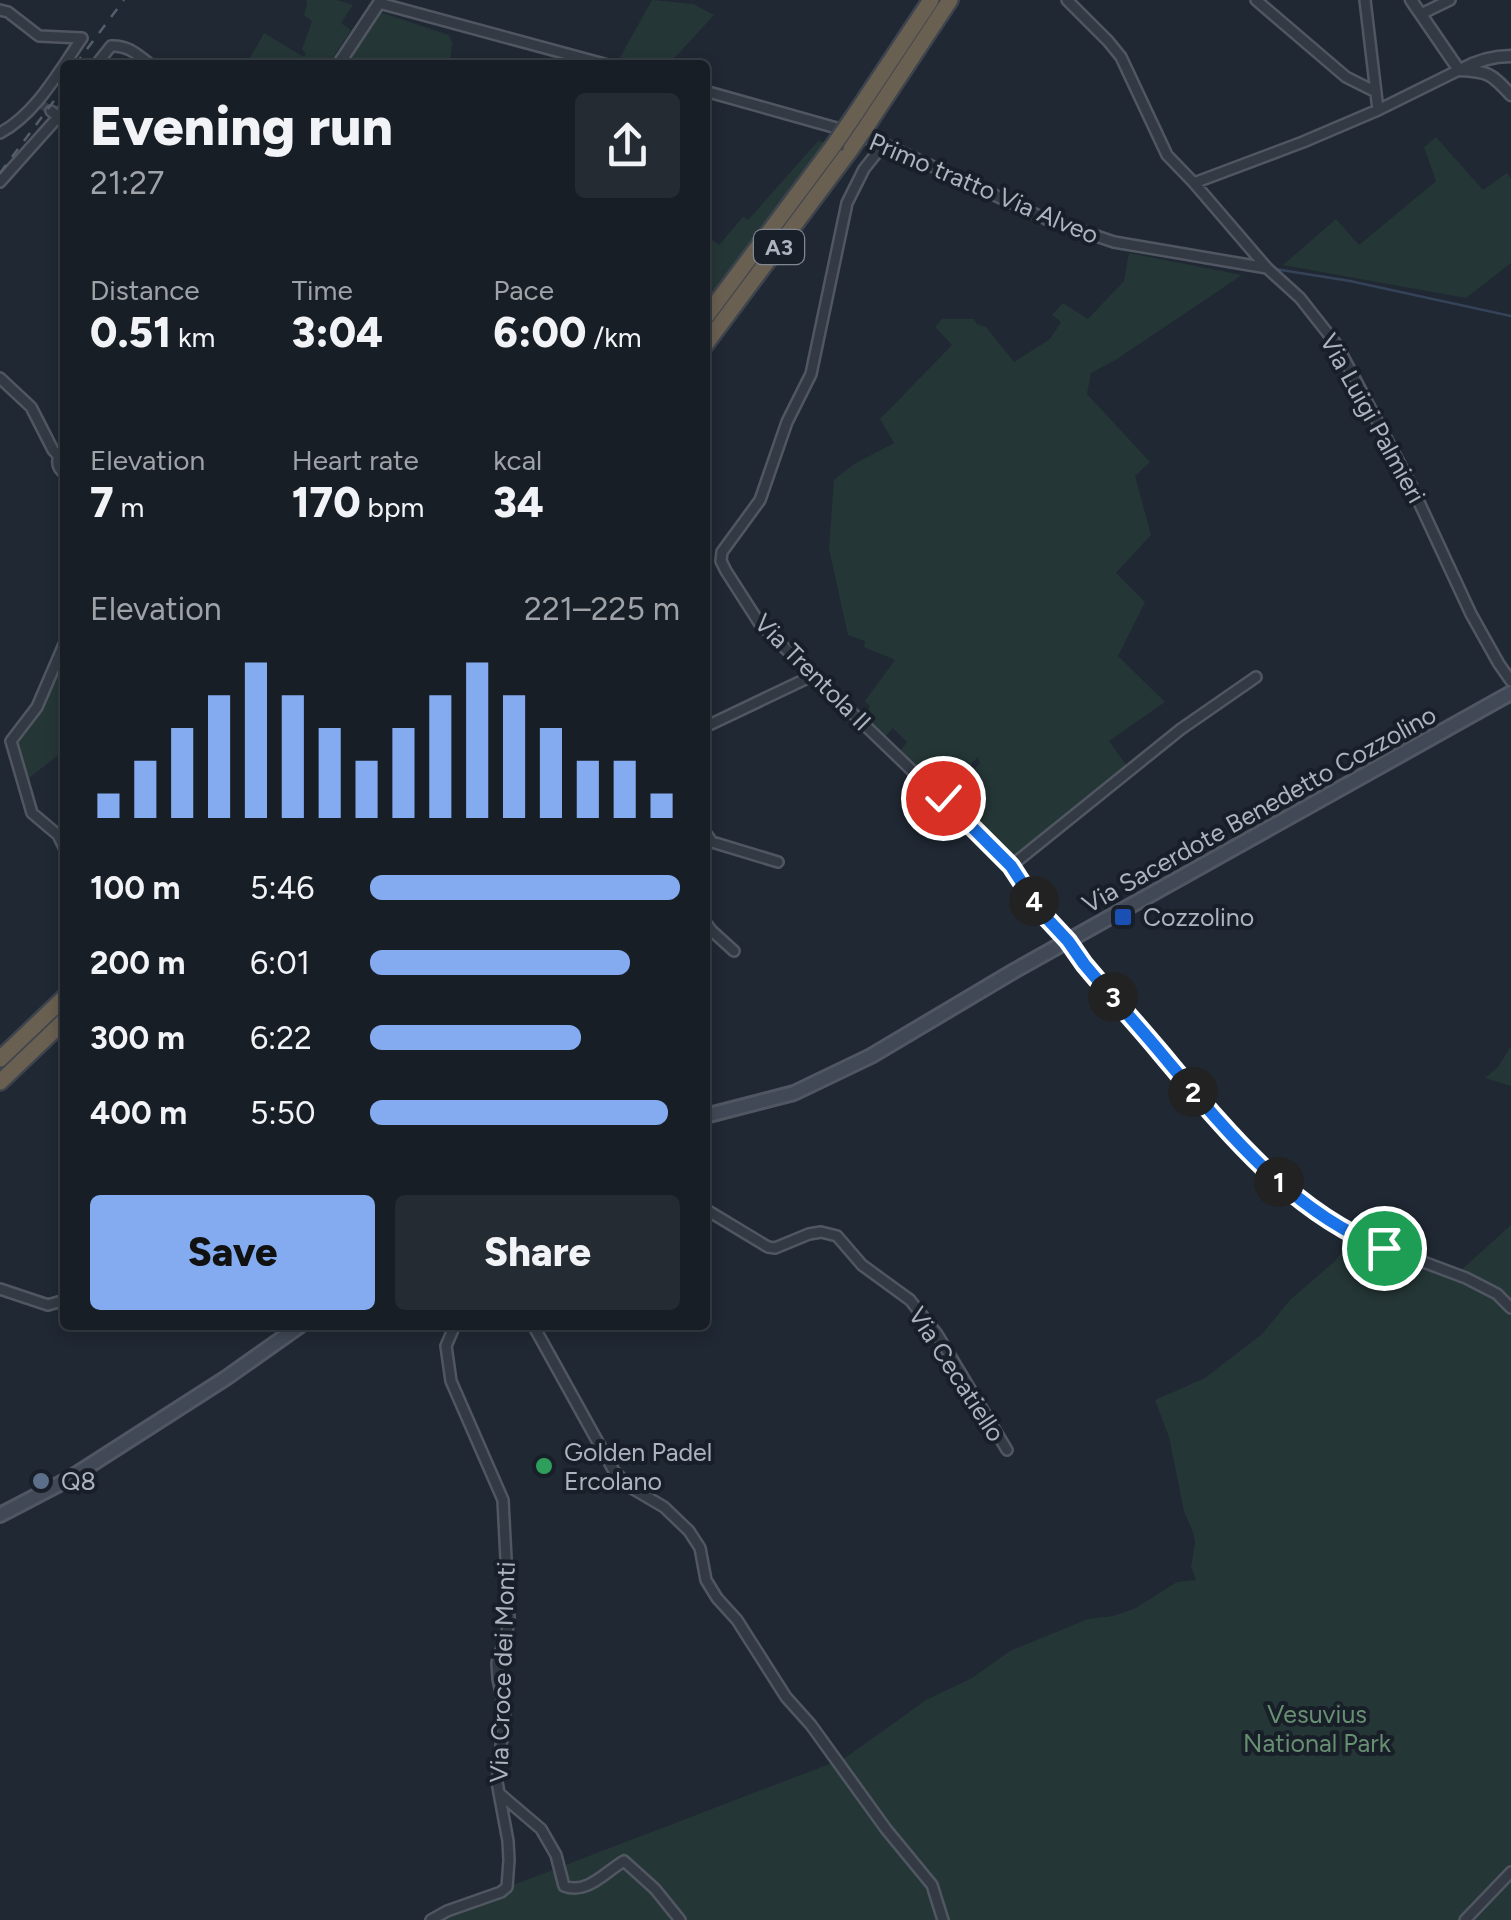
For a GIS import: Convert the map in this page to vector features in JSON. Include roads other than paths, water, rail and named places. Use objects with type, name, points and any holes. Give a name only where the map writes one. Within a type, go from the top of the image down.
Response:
[{"type":"highway","name":"A3","points":[[710,338],[852,148],[861,120],[930,0]]},
{"type":"highway","name":"A3","points":[[710,311],[834,144],[861,120],[950,0]]},
{"type":"highway","points":[[0,1059],[60,1003]]},
{"type":"highway","points":[[0,1082],[60,1025]]},
{"type":"main road","name":"Via Sacerdote Benedetto Cozzolino","points":[[710,1115],[794,1093],[871,1056],[1511,693]]},
{"type":"main road","points":[[0,1515],[68,1480],[294,1330]]},
{"type":"street","name":"Via Luigi Palmieri","points":[[1067,0],[1121,58],[1166,156],[1267,268],[1300,298],[1337,345],[1411,484],[1471,614],[1511,681]]},
{"type":"street","points":[[1256,0],[1346,78],[1376,92]]},
{"type":"street","points":[[1365,0],[1378,110]]},
{"type":"street","points":[[1411,0],[1459,70]]},
{"type":"street","points":[[1421,14],[1450,0]]},
{"type":"street","points":[[341,60],[376,1],[590,60]]},
{"type":"street","points":[[0,10],[39,36],[82,38],[71,60]]},
{"type":"street","points":[[100,60],[111,46],[118,46],[144,60]]},
{"type":"street","points":[[1194,184],[1378,110],[1474,62],[1511,56]]},
{"type":"street","points":[[1459,70],[1493,76],[1511,95]]},
{"type":"street","points":[[0,182],[60,83]]},
{"type":"street","name":"Primo tratto Via Alveo","points":[[710,93],[834,126],[884,144],[1046,219],[1114,242],[1267,268]]},
{"type":"street","points":[[0,132],[18,120],[60,108]]},
{"type":"street","name":"Via Trentola II","points":[[884,144],[864,170],[848,203],[811,374],[788,422],[760,500],[722,552],[726,571],[760,624],[1011,866],[1041,912],[1190,1090],[1274,1178],[1354,1236],[1466,1278],[1496,1294],[1511,1308]]},
{"type":"street","points":[[0,378],[31,407],[54,450],[60,453]]},
{"type":"street","points":[[60,655],[37,707],[11,742],[32,813],[60,840]]},
{"type":"street","points":[[710,725],[812,676]]},
{"type":"street","points":[[1011,866],[1181,730],[1256,677]]},
{"type":"street","points":[[710,839],[778,862]]},
{"type":"street","points":[[710,928],[734,950]]},
{"type":"street","name":"Via Cecatiello","points":[[710,1211],[768,1247],[820,1232],[838,1236],[862,1265],[910,1300],[937,1334],[1007,1450]]},
{"type":"street","points":[[0,1289],[48,1305],[60,1301]]},
{"type":"street","name":"Via Croce dei Monti","points":[[431,1920],[447,1910],[501,1892],[506,1887],[510,1860],[497,1762],[505,1711],[498,1662],[508,1618],[503,1500],[451,1381],[446,1346],[453,1330]]},
{"type":"street","points":[[537,1330],[614,1471],[690,1531],[700,1548],[706,1580],[717,1598],[786,1696],[932,1885],[943,1920]]},
{"type":"street","points":[[499,1793],[541,1829],[556,1855],[564,1886],[584,1888],[624,1861],[656,1889],[680,1920]]},
{"type":"street","points":[[1465,1920],[1511,1872]]},
{"type":"waterway","points":[[1275,269],[1511,316]]},
{"type":"tunnel","points":[[42,105],[51,111]]},
{"type":"railway","points":[[79,60],[124,0]]},
{"type":"railway","points":[[0,173],[60,93]]},
{"type":"place","name":"Cozzolino","points":[[1123,917]]},
{"type":"place","name":"Golden Padel Ercolano","points":[[544,1466]]},
{"type":"place","name":"Q8","points":[[41,1481]]},
{"type":"park label","name":"Vesuvius National Park","points":[[1317,1728]]}]
